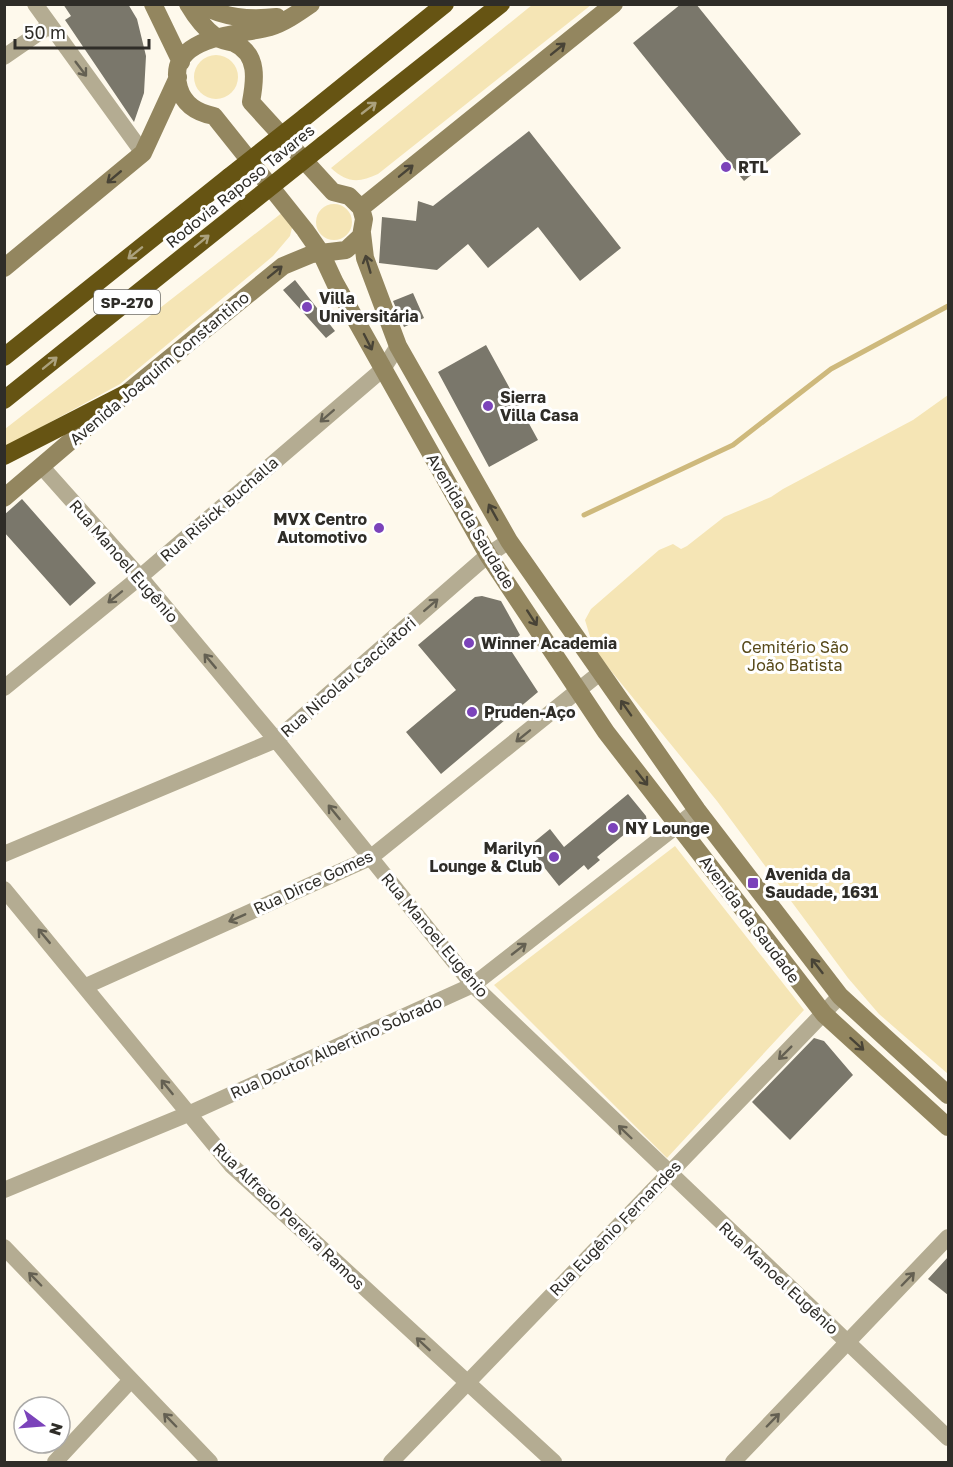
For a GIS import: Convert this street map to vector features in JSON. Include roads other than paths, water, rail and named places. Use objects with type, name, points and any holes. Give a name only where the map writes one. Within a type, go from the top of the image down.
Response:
[{"type":"highway","name":"Rodovia Raposo Tavares","points":[[4,357],[445,4]]},
{"type":"highway","name":"Rodovia Raposo Tavares","points":[[4,400],[501,4]]},
{"type":"highway","points":[[4,456],[127,393]]},
{"type":"street","points":[[35,4],[143,153]]},
{"type":"street","name":"Avenida da Saudade","points":[[153,4],[179,69],[184,99],[202,114],[213,116],[305,230],[321,254],[382,369],[488,555],[606,732],[824,1014],[948,1127]]},
{"type":"street","points":[[188,4],[217,38],[236,44],[246,52],[253,64],[255,77],[251,102],[333,192],[349,196],[361,208],[614,4]]},
{"type":"street","points":[[200,4],[217,15],[258,19],[294,16]]},
{"type":"street","points":[[4,268],[143,153],[153,135],[179,69],[198,43],[271,27],[294,16],[310,4]]},
{"type":"street","points":[[4,57],[49,26]]},
{"type":"street","name":"Avenida da Saudade","points":[[361,208],[364,219],[362,233],[365,258],[398,346],[448,430],[509,541],[697,810],[840,996],[948,1095]]},
{"type":"street","name":"Avenida Joaquim Constantino","points":[[4,498],[127,393],[283,266],[312,254],[346,250],[355,244],[362,233]]},
{"type":"street","name":"Rua Risick Buchalla","points":[[4,688],[140,577],[382,369],[398,346]]},
{"type":"street","points":[[428,450],[448,430]]},
{"type":"street","name":"Rua Manoel Eugênio","points":[[42,467],[140,577],[276,740],[473,985],[948,1438]]},
{"type":"street","name":"Rua Nicolau Cacciatori","points":[[4,855],[276,740],[488,555],[509,541]]},
{"type":"street","name":"Rua Dirce Gomes","points":[[86,986],[370,858],[601,672]]},
{"type":"street","name":"Rua Doutor Albertino Sobrado","points":[[4,1190],[188,1114],[473,985],[697,810]]},
{"type":"street","name":"Rua Alfredo Pereira Ramos","points":[[4,889],[238,1172],[554,1462]]},
{"type":"street","name":"Rua Eugênio Fernandes","points":[[392,1462],[840,996]]},
{"type":"street","points":[[733,1462],[948,1237]]},
{"type":"street","points":[[4,1247],[210,1462]]},
{"type":"street","points":[[55,1462],[130,1380]]},
{"type":"waterway","points":[[584,515],[733,445],[831,369],[948,306]]},
{"type":"place","name":"RTL","points":[[726,167]]},
{"type":"place","name":"Villa Universitária","points":[[307,307]]},
{"type":"place","name":"Sierra Villa Casa","points":[[488,406]]},
{"type":"place","name":"MVX Centro Automotivo","points":[[379,528]]},
{"type":"place","name":"Winner Academia","points":[[469,643]]},
{"type":"place","name":"Pruden-Aço","points":[[472,712]]},
{"type":"place","name":"NY Lounge","points":[[613,828]]},
{"type":"place","name":"Marilyn Lounge & Club","points":[[554,857]]},
{"type":"place","name":"Avenida da Saudade, 1631","points":[[753,883]]},
{"type":"park label","name":"Cemitério São João Batista","points":[[795,656]]}]
